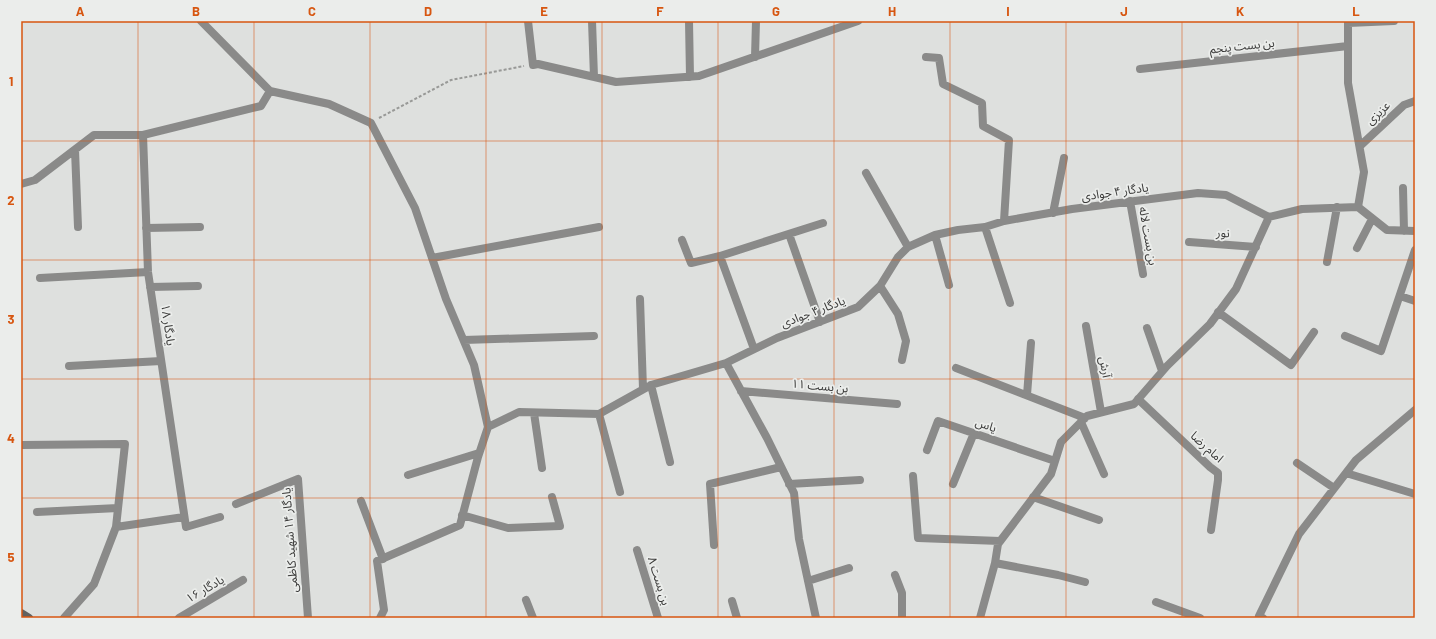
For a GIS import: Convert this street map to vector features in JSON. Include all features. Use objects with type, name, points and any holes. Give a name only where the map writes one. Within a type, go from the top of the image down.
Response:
[{"type":"main road","points":[[21,612],[29,618]]},
{"type":"street","points":[[201,21],[270,91],[329,104],[371,123],[415,208],[446,299],[474,365],[488,427],[479,453],[460,526],[377,562],[384,610],[379,618]]},
{"type":"street","points":[[528,21],[534,65],[538,64],[616,82],[699,76],[858,21]]},
{"type":"street","points":[[592,21],[594,77]]},
{"type":"street","points":[[689,21],[690,77]]},
{"type":"street","points":[[755,57],[756,21]]},
{"type":"street","points":[[1358,207],[1364,172],[1348,83],[1348,22],[1394,21]]},
{"type":"street","name":"بن بست پنجم","points":[[1140,69],[1348,46]]},
{"type":"street","points":[[926,57],[939,58],[943,84],[982,103],[983,126],[1009,140],[1004,221]]},
{"type":"street","points":[[21,184],[35,180],[94,135],[143,135],[261,106],[270,91]]},
{"type":"street","name":"عزیزی","points":[[1360,146],[1404,105],[1415,101]]},
{"type":"street","name":"یادگار ۱۸","points":[[143,135],[148,272],[184,517]]},
{"type":"street","points":[[75,150],[78,227]]},
{"type":"street","points":[[1053,213],[1064,158]]},
{"type":"street","points":[[866,173],[908,247]]},
{"type":"street","points":[[1403,188],[1404,231]]},
{"type":"street","name":"یادگار ۴ جوادی","points":[[599,414],[651,385],[726,363],[777,338],[858,307],[880,286],[898,257],[908,247],[935,235],[958,230],[985,227],[1004,221],[1053,213],[1130,201],[1198,193],[1226,195],[1269,216]]},
{"type":"street","name":"بن بست لاله","points":[[1130,201],[1143,274]]},
{"type":"street","points":[[1327,262],[1337,207]]},
{"type":"street","points":[[980,618],[995,563],[998,544],[1051,474],[1062,442],[1086,416],[1134,404],[1162,371],[1210,324],[1236,289],[1269,216],[1302,209],[1358,207],[1387,230],[1415,231]]},
{"type":"street","points":[[1357,248],[1372,218]]},
{"type":"street","points":[[682,240],[691,263],[720,256],[823,223]]},
{"type":"street","points":[[146,228],[200,227]]},
{"type":"street","points":[[432,258],[599,227]]},
{"type":"street","points":[[985,227],[1010,303]]},
{"type":"street","points":[[789,234],[820,322]]},
{"type":"street","points":[[935,235],[949,285]]},
{"type":"street","name":"نور","points":[[1189,242],[1256,247]]},
{"type":"street","points":[[1345,336],[1381,351],[1415,250]]},
{"type":"street","points":[[720,256],[754,349]]},
{"type":"street","points":[[40,278],[148,272]]},
{"type":"street","points":[[150,287],[198,286]]},
{"type":"street","points":[[880,286],[898,314],[906,341],[902,360]]},
{"type":"street","points":[[1400,296],[1415,301]]},
{"type":"street","points":[[640,299],[643,389]]},
{"type":"street","points":[[1218,312],[1291,365],[1314,332]]},
{"type":"street","name":"آرش","points":[[1086,326],[1101,412]]},
{"type":"street","points":[[1147,328],[1162,371]]},
{"type":"street","points":[[464,340],[594,336]]},
{"type":"street","points":[[1026,395],[1031,343]]},
{"type":"street","points":[[69,366],[161,361]]},
{"type":"street","points":[[726,363],[767,438],[794,493],[799,539],[816,618]]},
{"type":"street","points":[[956,368],[1026,395],[1083,420],[1104,474]]},
{"type":"street","points":[[651,385],[670,462]]},
{"type":"street","name":"بن بست ۱۱","points":[[741,391],[897,404]]},
{"type":"street","name":"امام رضا","points":[[1138,399],[1218,473],[1211,530]]},
{"type":"street","points":[[1263,618],[1259,616],[1299,534],[1356,460],[1415,410]]},
{"type":"street","points":[[488,427],[519,412],[599,414],[620,492]]},
{"type":"street","points":[[534,413],[542,468]]},
{"type":"street","name":"یاس","points":[[927,450],[938,421],[1055,461]]},
{"type":"street","points":[[953,484],[974,433]]},
{"type":"street","points":[[21,445],[125,444],[116,527],[94,584],[64,618]]},
{"type":"street","points":[[408,475],[479,453]]},
{"type":"street","points":[[1297,463],[1334,488]]},
{"type":"street","points":[[714,545],[710,484],[781,467]]},
{"type":"street","points":[[1346,473],[1415,494]]},
{"type":"street","points":[[913,476],[918,538],[1000,541]]},
{"type":"street","name":"یادگار ۱۴ شهید کاظمی","points":[[236,504],[298,480],[308,618]]},
{"type":"street","points":[[789,484],[860,480]]},
{"type":"street","points":[[1033,497],[1099,520]]},
{"type":"street","points":[[462,515],[508,528],[560,526],[552,498]]},
{"type":"street","points":[[361,501],[383,559]]},
{"type":"street","points":[[37,512],[118,508]]},
{"type":"street","points":[[116,527],[184,517],[186,527],[220,516]]},
{"type":"street","name":"بن بست ۸","points":[[637,550],[658,618]]},
{"type":"street","points":[[995,563],[1085,582]]},
{"type":"street","points":[[808,581],[849,568]]},
{"type":"street","points":[[895,575],[902,593],[902,618]]},
{"type":"street","name":"یادگار ۱۶","points":[[179,618],[243,580]]},
{"type":"street","points":[[526,600],[534,618]]},
{"type":"street","points":[[732,601],[737,618]]},
{"type":"street","points":[[1156,602],[1200,618]]},
{"type":"path","points":[[371,123],[451,80],[534,65]]}]
